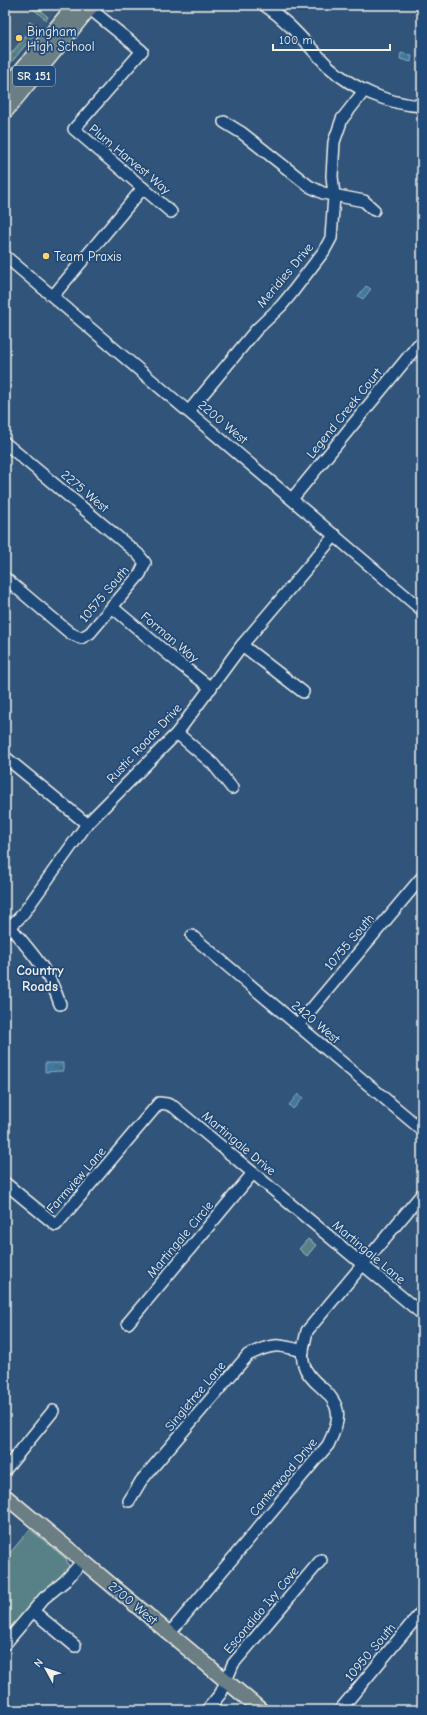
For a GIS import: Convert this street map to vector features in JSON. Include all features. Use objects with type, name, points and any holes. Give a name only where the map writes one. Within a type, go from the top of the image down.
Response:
[{"type":"main road","name":"SR 151","points":[[5,90],[75,5]]},
{"type":"main road","name":"SR 151","points":[[5,112],[90,6]]},
{"type":"main road","name":"2700 West","points":[[5,1496],[260,1710]]},
{"type":"street","points":[[264,5],[290,24],[328,66],[341,77],[364,91],[387,100],[412,106],[422,106]]},
{"type":"street","name":"Plum Harvest Way","points":[[90,6],[142,51],[74,129],[171,212]]},
{"type":"street","name":"Meridies Drive","points":[[189,412],[256,330],[281,306],[324,251],[331,238],[334,196],[332,176],[334,142],[337,130],[342,119],[364,91]]},
{"type":"street","points":[[224,122],[242,133],[309,186],[323,194],[364,201],[374,210]]},
{"type":"street","points":[[53,296],[143,188]]},
{"type":"street","name":"2200 West","points":[[5,256],[422,610]]},
{"type":"street","name":"Legend Creek Court","points":[[292,499],[418,345]]},
{"type":"street","name":"2275 West","points":[[5,443],[138,554],[145,563]]},
{"type":"street","name":"Rustic Roads Drive","points":[[8,930],[22,915],[87,824],[177,733],[242,645],[335,535]]},
{"type":"street","name":"10575 South","points":[[5,578],[70,633],[81,638],[90,633],[140,574],[145,563]]},
{"type":"street","name":"Forman Way","points":[[112,607],[211,688]]},
{"type":"street","points":[[242,645],[303,692]]},
{"type":"street","points":[[177,733],[213,764],[232,788]]},
{"type":"street","points":[[5,757],[87,824]]},
{"type":"street","name":"10755 South","points":[[298,1025],[422,877]]},
{"type":"street","points":[[8,930],[45,970],[55,989],[60,1004]]},
{"type":"street","name":"2420 West","points":[[192,936],[422,1130]]},
{"type":"street","name":"Martingale Drive","points":[[159,1103],[167,1104],[174,1108],[297,1210]]},
{"type":"street","name":"Farmview Lane","points":[[5,1183],[56,1225],[159,1103]]},
{"type":"street","name":"Martingale Circle","points":[[128,1322],[253,1173]]},
{"type":"street","name":"Canterwood Drive","points":[[169,1634],[328,1445],[337,1426],[338,1410],[328,1393],[314,1381],[304,1365],[303,1351],[307,1331],[422,1194]]},
{"type":"street","name":"Martingale Lane","points":[[297,1210],[422,1314]]},
{"type":"street","name":"Singletree Lane","points":[[129,1502],[141,1481],[248,1355],[266,1346],[282,1345],[303,1351]]},
{"type":"street","points":[[5,1470],[53,1412]]},
{"type":"street","name":"Escondido Ivy Cove","points":[[206,1710],[221,1693],[234,1664],[321,1560]]},
{"type":"street","points":[[5,1644],[33,1610],[65,1581],[83,1561]]},
{"type":"street","points":[[33,1610],[75,1646]]},
{"type":"street","name":"10950 South","points":[[340,1710],[422,1611]]},
{"type":"shaded area","name":"Bingham High School","points":[[5,5],[61,5],[5,71]]},
{"type":"green space","points":[[29,5],[34,5],[48,17],[46,20]]},
{"type":"green space","points":[[29,22],[34,24],[38,30],[5,70],[5,61],[33,27]]},
{"type":"green space","points":[[308,1239],[316,1245],[307,1256],[299,1249]]},
{"type":"green space","points":[[30,1529],[66,1559],[69,1567],[61,1578],[37,1598],[5,1635],[5,1559]]},
{"type":"water","points":[[401,53],[412,56],[411,62],[400,59]]},
{"type":"water","points":[[366,286],[371,289],[363,299],[358,296]]},
{"type":"water","points":[[45,1063],[63,1063],[63,1071],[45,1072]]},
{"type":"water","points":[[298,1094],[303,1098],[293,1109],[289,1105]]},
{"type":"place","name":"Bingham High School","points":[[19,38]]},
{"type":"place","name":"Team Praxis","points":[[46,256]]},
{"type":"district","name":"Country Roads","points":[[40,978]]}]
